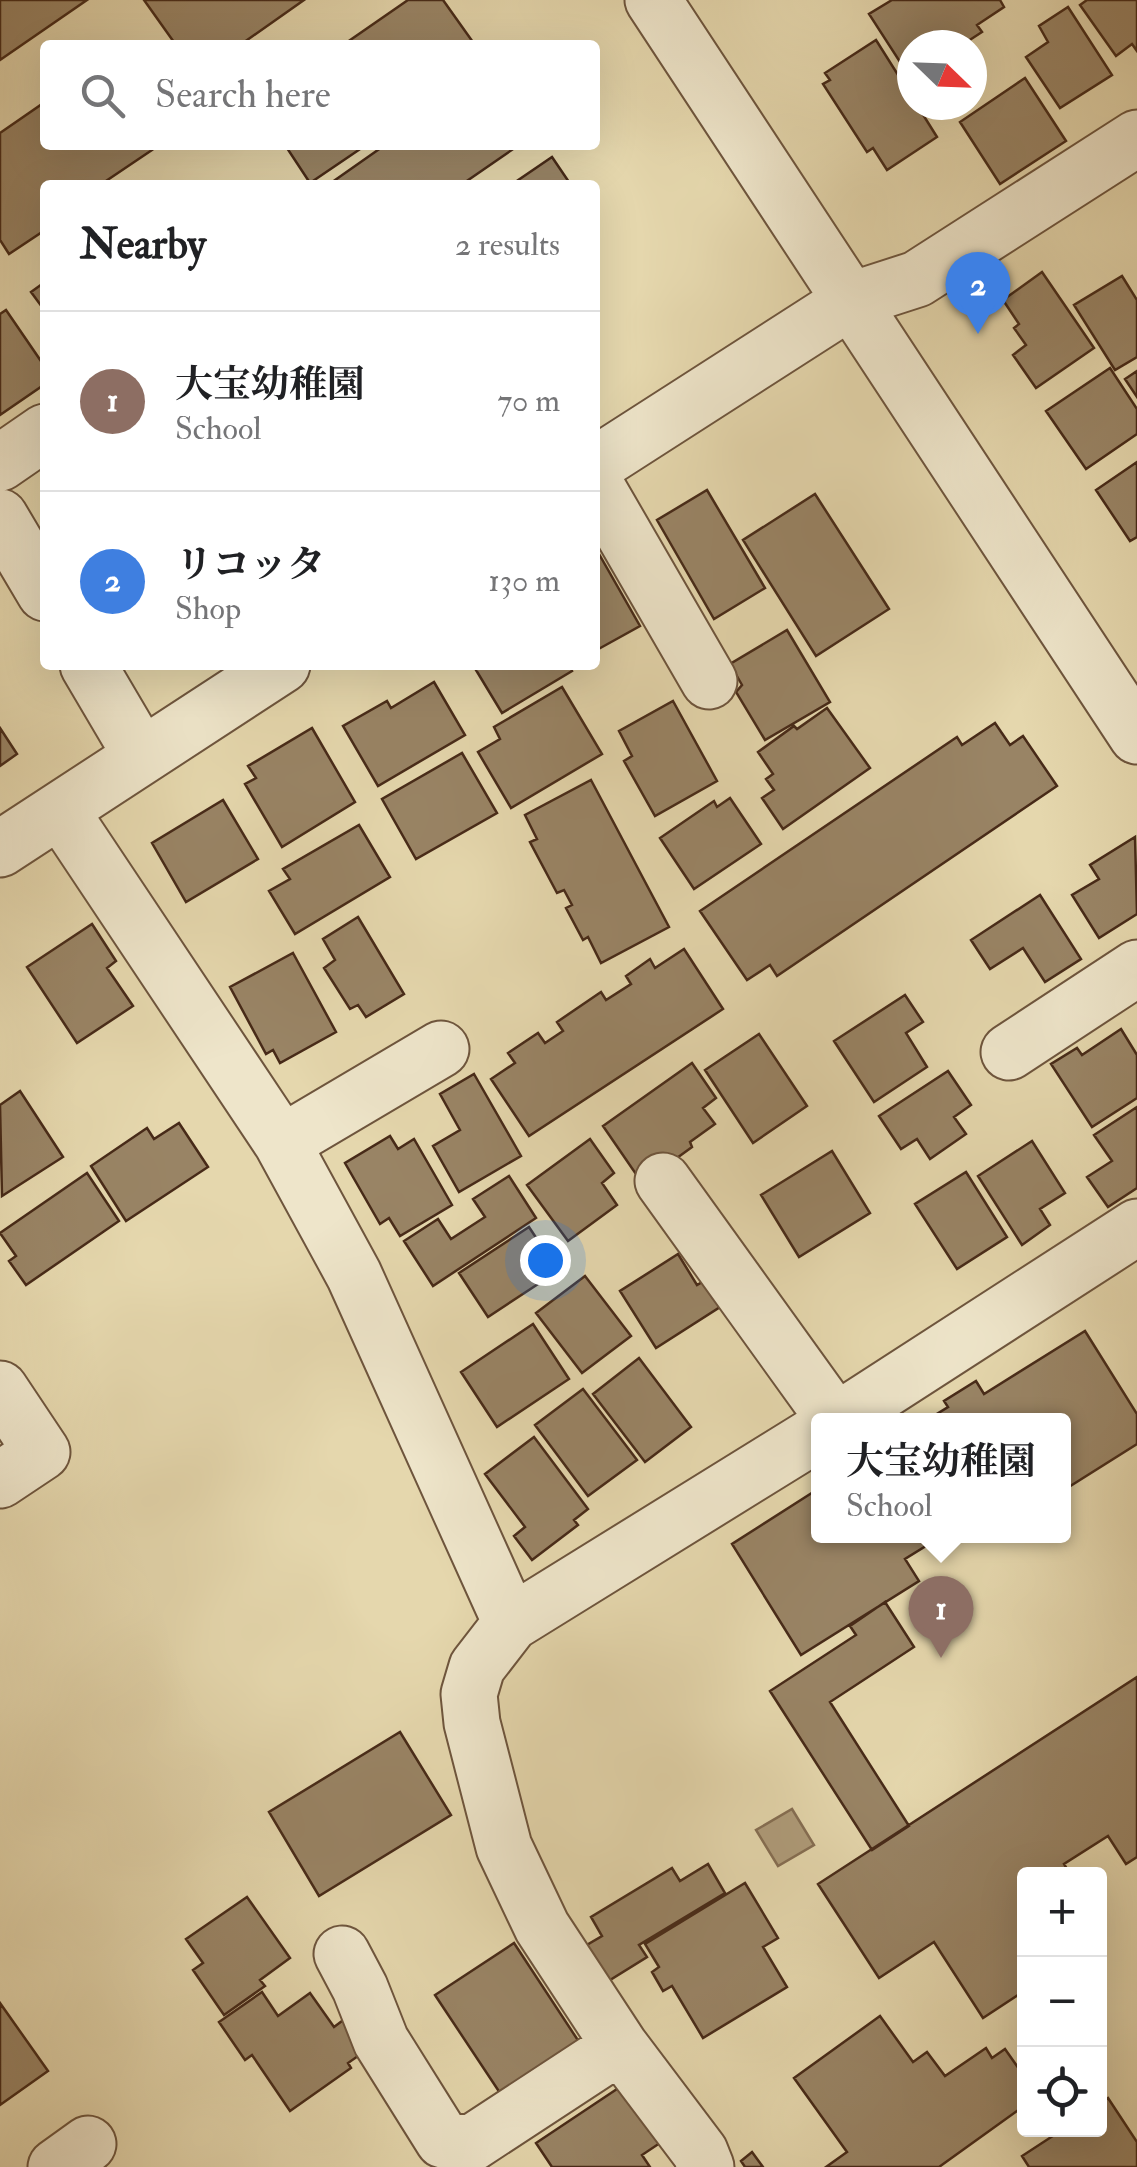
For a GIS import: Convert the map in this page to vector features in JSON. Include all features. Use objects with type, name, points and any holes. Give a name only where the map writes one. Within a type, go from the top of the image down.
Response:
[{"type":"street","points":[[653,0],[1137,736]]},
{"type":"street","points":[[600,462],[852,300],[917,279],[1137,138]]},
{"type":"street","points":[[0,463],[40,435]]},
{"type":"street","points":[[600,493],[709,682]]},
{"type":"street","points":[[0,516],[40,584]]},
{"type":"street","points":[[91,670],[140,755]]},
{"type":"street","points":[[0,849],[274,670]]},
{"type":"street","points":[[60,810],[282,1143],[354,1275],[511,1624]]},
{"type":"street","points":[[1009,1052],[1137,968]]},
{"type":"street","points":[[282,1143],[441,1049]]},
{"type":"street","points":[[663,1180],[832,1413]]},
{"type":"street","points":[[848,1413],[1137,1227]]},
{"type":"street","points":[[0,1389],[21,1466]]},
{"type":"street","points":[[706,2167],[700,2152],[620,2046],[542,1928],[504,1847],[472,1723],[469,1694],[477,1667],[511,1624],[811,1437]]},
{"type":"street","points":[[342,1954],[381,2041],[442,2140],[472,2144],[620,2046]]},
{"type":"shaded area","points":[[792,1809],[814,1845],[778,1866],[756,1830]]},
{"type":"building","points":[[0,0],[87,0],[0,60]]},
{"type":"building","points":[[144,0],[304,0],[247,40],[172,40]]},
{"type":"building","points":[[408,0],[443,0],[471,40],[350,40]]},
{"type":"building","points":[[892,0],[1000,0],[1004,7],[977,25],[981,30],[897,30],[897,57],[869,14]]},
{"type":"building","points":[[1087,0],[1137,0],[1137,51],[1132,44],[1116,56],[1080,5]]},
{"type":"building","points":[[1068,7],[1112,75],[1060,108],[1026,57],[1048,42],[1039,26]]},
{"type":"building","points":[[876,40],[897,73],[897,120],[926,120],[937,137],[887,170],[873,148],[867,152],[823,84],[830,80],[825,73]]},
{"type":"building","points":[[1025,78],[1066,141],[1000,184],[960,122],[987,120],[987,104]]},
{"type":"building","points":[[40,105],[40,150],[152,150],[107,180],[40,180],[40,233],[9,254],[0,240],[0,133]]},
{"type":"building","points":[[288,150],[359,150],[314,180],[308,180]]},
{"type":"building","points":[[378,150],[512,150],[468,180],[335,180]]},
{"type":"building","points":[[552,157],[568,180],[518,180]]},
{"type":"building","points":[[1042,272],[1094,348],[1036,388],[1013,355],[1026,345],[1014,328],[1019,324],[1003,300]]},
{"type":"building","points":[[1122,276],[1137,300],[1137,357],[1115,370],[1074,305]]},
{"type":"building","points":[[40,286],[40,304],[31,292]]},
{"type":"building","points":[[6,310],[40,360],[40,387],[0,415],[0,314]]},
{"type":"building","points":[[1110,368],[1137,409],[1137,434],[1086,469],[1046,411]]},
{"type":"building","points":[[1137,371],[1137,397],[1125,379]]},
{"type":"building","points":[[1137,462],[1137,537],[1130,541],[1096,490]]},
{"type":"building","points":[[707,490],[765,588],[714,619],[657,520]]},
{"type":"building","points":[[815,494],[889,609],[816,656],[743,540]]},
{"type":"building","points":[[600,556],[640,626],[600,648]]},
{"type":"building","points":[[787,630],[830,702],[765,740],[736,692],[742,685],[730,664]]},
{"type":"building","points":[[476,670],[572,670],[572,671],[502,713]]},
{"type":"building","points":[[434,682],[465,735],[378,786],[343,726],[387,701],[391,708]]},
{"type":"building","points":[[562,687],[602,754],[511,808],[478,752],[500,739],[494,727]]},
{"type":"building","points":[[673,701],[717,781],[655,816],[624,761],[632,756],[619,731]]},
{"type":"building","points":[[827,708],[870,768],[783,829],[762,798],[774,790],[766,779],[773,774],[758,752]]},
{"type":"building","points":[[995,723],[1010,745],[1023,736],[1057,786],[777,976],[770,965],[747,980],[700,911],[957,737],[962,745]]},
{"type":"building","points":[[0,728],[17,754],[0,766]]},
{"type":"building","points":[[312,728],[355,802],[282,847],[245,784],[256,778],[248,766]]},
{"type":"building","points":[[462,753],[497,813],[416,859],[382,799]]},
{"type":"building","points":[[591,780],[669,927],[601,963],[566,908],[572,905],[564,890],[557,893],[530,842],[537,839],[525,815]]},
{"type":"building","points":[[730,798],[761,844],[694,889],[660,838],[714,801],[717,807]]},
{"type":"building","points":[[223,800],[258,859],[186,902],[152,843]]},
{"type":"building","points":[[359,825],[390,877],[295,934],[269,891],[290,879],[283,869]]},
{"type":"building","points":[[1135,837],[1137,914],[1099,938],[1072,895],[1099,879],[1090,865]]},
{"type":"building","points":[[1040,895],[1081,959],[1045,982],[1023,948],[990,969],[971,940]]},
{"type":"building","points":[[358,917],[404,994],[366,1017],[358,1005],[350,1009],[324,968],[335,960],[323,939]]},
{"type":"building","points":[[92,924],[116,961],[107,968],[133,1006],[77,1043],[27,967]]},
{"type":"building","points":[[684,949],[723,1009],[529,1136],[491,1079],[515,1063],[508,1053],[538,1033],[545,1043],[563,1031],[557,1022],[601,992],[606,1000],[631,984],[626,976],[650,959],[655,968]]},
{"type":"building","points":[[293,953],[336,1032],[280,1063],[273,1050],[266,1054],[230,987]]},
{"type":"building","points":[[905,995],[923,1022],[906,1033],[927,1067],[874,1102],[834,1041]]},
{"type":"building","points":[[1121,1029],[1137,1055],[1137,1098],[1092,1127],[1051,1064],[1077,1048],[1082,1055]]},
{"type":"building","points":[[759,1034],[807,1106],[753,1143],[705,1070]]},
{"type":"building","points":[[692,1063],[716,1098],[703,1108],[715,1124],[666,1166],[638,1177],[603,1126]]},
{"type":"building","points":[[948,1071],[971,1105],[954,1117],[966,1134],[930,1159],[917,1139],[901,1149],[879,1116]]},
{"type":"building","points":[[474,1074],[521,1156],[459,1192],[433,1146],[460,1130],[440,1094]]},
{"type":"building","points":[[20,1091],[63,1157],[2,1196],[0,1105]]},
{"type":"building","points":[[1137,1107],[1137,1188],[1108,1207],[1087,1177],[1112,1161],[1094,1135]]},
{"type":"building","points":[[179,1123],[208,1167],[126,1221],[91,1166],[147,1128],[154,1139]]},
{"type":"building","points":[[390,1136],[398,1149],[414,1139],[452,1205],[400,1236],[389,1218],[380,1224],[345,1163]]},
{"type":"building","points":[[590,1139],[614,1173],[602,1183],[617,1205],[568,1241],[527,1185]]},
{"type":"building","points":[[1032,1141],[1065,1193],[1040,1209],[1050,1225],[1022,1245],[978,1176]]},
{"type":"building","points":[[832,1151],[870,1213],[799,1257],[761,1195]]},
{"type":"building","points":[[966,1172],[1007,1237],[957,1269],[915,1204]]},
{"type":"building","points":[[87,1173],[119,1221],[26,1285],[9,1261],[16,1256],[0,1233]]},
{"type":"building","points":[[509,1176],[536,1218],[433,1286],[404,1241],[438,1219],[451,1239],[485,1217],[473,1199]]},
{"type":"building","points":[[529,1227],[558,1271],[488,1317],[459,1273]]},
{"type":"building","points":[[678,1254],[697,1285],[704,1281],[720,1307],[656,1348],[620,1291]]},
{"type":"building","points":[[585,1276],[631,1336],[582,1373],[536,1313]]},
{"type":"building","points":[[533,1324],[569,1379],[497,1427],[461,1372]]},
{"type":"building","points":[[1085,1331],[1137,1414],[1137,1444],[1071,1486],[1071,1413],[938,1413],[948,1407],[944,1401],[976,1381],[984,1394]]},
{"type":"building","points":[[639,1358],[691,1427],[645,1462],[593,1394]]},
{"type":"building","points":[[583,1389],[637,1460],[588,1496],[535,1425]]},
{"type":"building","points":[[534,1437],[588,1509],[574,1520],[578,1525],[532,1560],[514,1536],[525,1527],[485,1474]]},
{"type":"building","points":[[811,1493],[811,1543],[931,1543],[905,1559],[919,1581],[801,1655],[732,1544]]},
{"type":"building","points":[[885,1602],[914,1647],[830,1702],[909,1826],[872,1850],[770,1691],[856,1635],[850,1626]]},
{"type":"building","points":[[1137,1677],[1137,1857],[1126,1864],[1108,1836],[1064,1864],[1066,1867],[1017,1867],[1017,1996],[983,2018],[934,1942],[879,1978],[818,1884]]},
{"type":"building","points":[[400,1732],[451,1815],[319,1896],[269,1812]]},
{"type":"building","points":[[708,1864],[725,1893],[639,1945],[647,1957],[602,1985],[580,1949],[602,1936],[591,1917],[672,1868],[680,1881]]},
{"type":"building","points":[[745,1883],[778,1938],[763,1947],[787,1987],[703,2038],[672,1986],[663,1991],[652,1972],[659,1967],[645,1944]]},
{"type":"building","points":[[247,1897],[290,1958],[260,1980],[265,1986],[224,2015],[193,1970],[203,1963],[186,1939]]},
{"type":"building","points":[[514,1943],[585,2051],[506,2102],[435,1995]]},
{"type":"building","points":[[262,1992],[278,2016],[310,1993],[334,2027],[346,2018],[368,2049],[348,2063],[351,2068],[290,2111],[252,2055],[245,2060],[219,2022]]},
{"type":"building","points":[[0,2003],[48,2071],[0,2105]]},
{"type":"building","points":[[880,2016],[913,2062],[927,2052],[945,2076],[986,2048],[992,2058],[1005,2049],[1017,2066],[1017,2111],[939,2167],[826,2167],[847,2152],[794,2078]]},
{"type":"building","points":[[623,2085],[660,2143],[642,2155],[650,2167],[552,2167],[536,2143]]},
{"type":"building","points":[[1107,2099],[1137,2142],[1137,2167],[1029,2167],[1022,2156],[1051,2137],[1107,2137]]},
{"type":"building","points":[[752,2152],[763,2167],[745,2167],[741,2161]]},
{"type":"place","name":"リコッタ","points":[[978,334]]},
{"type":"place","name":"大宝幼稚園","points":[[941,1658]]}]
